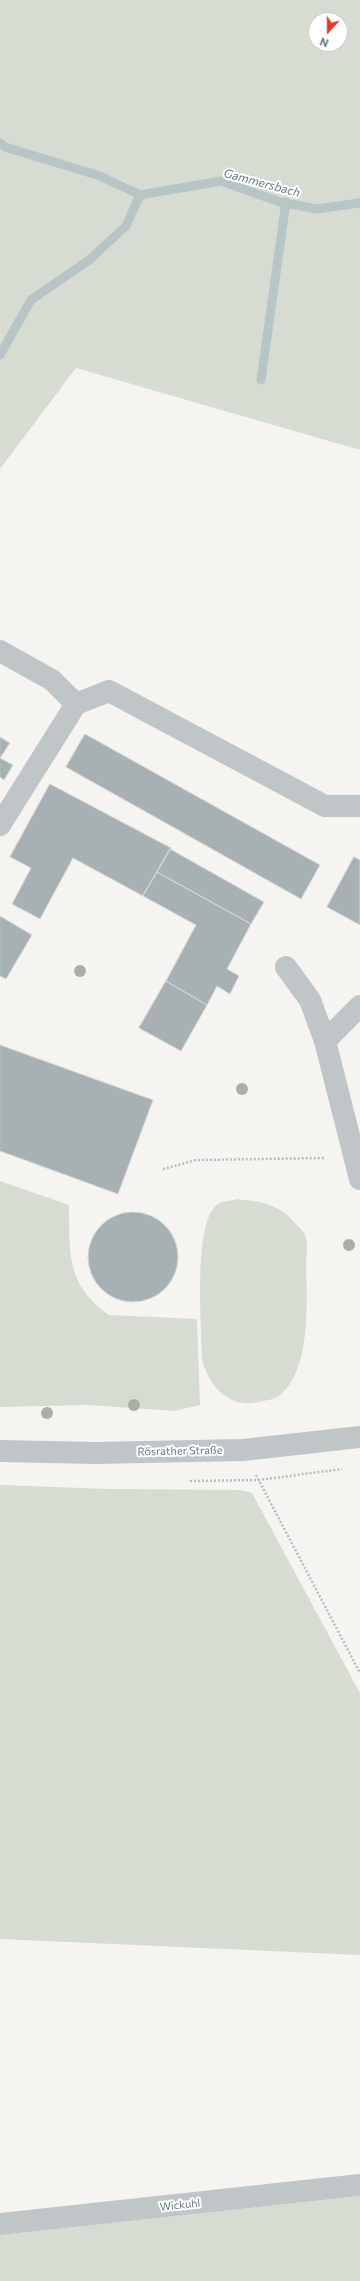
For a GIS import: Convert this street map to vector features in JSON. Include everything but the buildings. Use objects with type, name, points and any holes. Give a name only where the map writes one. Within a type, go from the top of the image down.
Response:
[{"type":"street","points":[[0,651],[52,680],[76,704]]},
{"type":"street","points":[[0,825],[76,704],[109,691],[325,806],[360,806]]},
{"type":"street","points":[[286,967],[310,1000],[326,1040],[356,1157],[360,1179]]},
{"type":"street","points":[[326,1040],[360,1006]]},
{"type":"street","name":"Rösrather Straße","points":[[0,1451],[96,1453],[243,1450],[360,1437]]},
{"type":"street","name":"Wickuhl","points":[[0,2224],[360,2185]]},
{"type":"path","points":[[163,1169],[196,1160],[356,1157]]},
{"type":"path","points":[[243,1450],[360,1673]]},
{"type":"path","points":[[209,1481],[259,1480],[294,1475]]},
{"type":"shaded area","points":[[0,0],[360,0],[360,450],[76,368],[0,469]]},
{"type":"shaded area","points":[[0,1181],[69,1205],[70,1252],[77,1279],[84,1291],[109,1315],[197,1319],[200,1405],[174,1411],[89,1405],[0,1407]]},
{"type":"shaded area","points":[[236,1199],[254,1201],[276,1207],[289,1216],[303,1232],[307,1242],[305,1334],[297,1370],[290,1384],[278,1396],[272,1399],[252,1403],[241,1403],[224,1395],[210,1380],[202,1360],[200,1277],[205,1231],[210,1214],[218,1204]]},
{"type":"shaded area","points":[[0,1485],[109,1489],[240,1490],[252,1493],[360,1693],[360,1955],[0,1939]]},
{"type":"shaded area","points":[[360,2196],[360,2281],[0,2281],[0,2235]]},
{"type":"waterway","name":"Gammersbach","points":[[0,143],[5,147],[100,176],[140,195],[221,181],[280,202],[317,209],[360,203]]},
{"type":"waterway","points":[[0,355],[31,300],[89,260],[126,226],[140,195]]},
{"type":"waterway","points":[[261,380],[286,202]]}]
